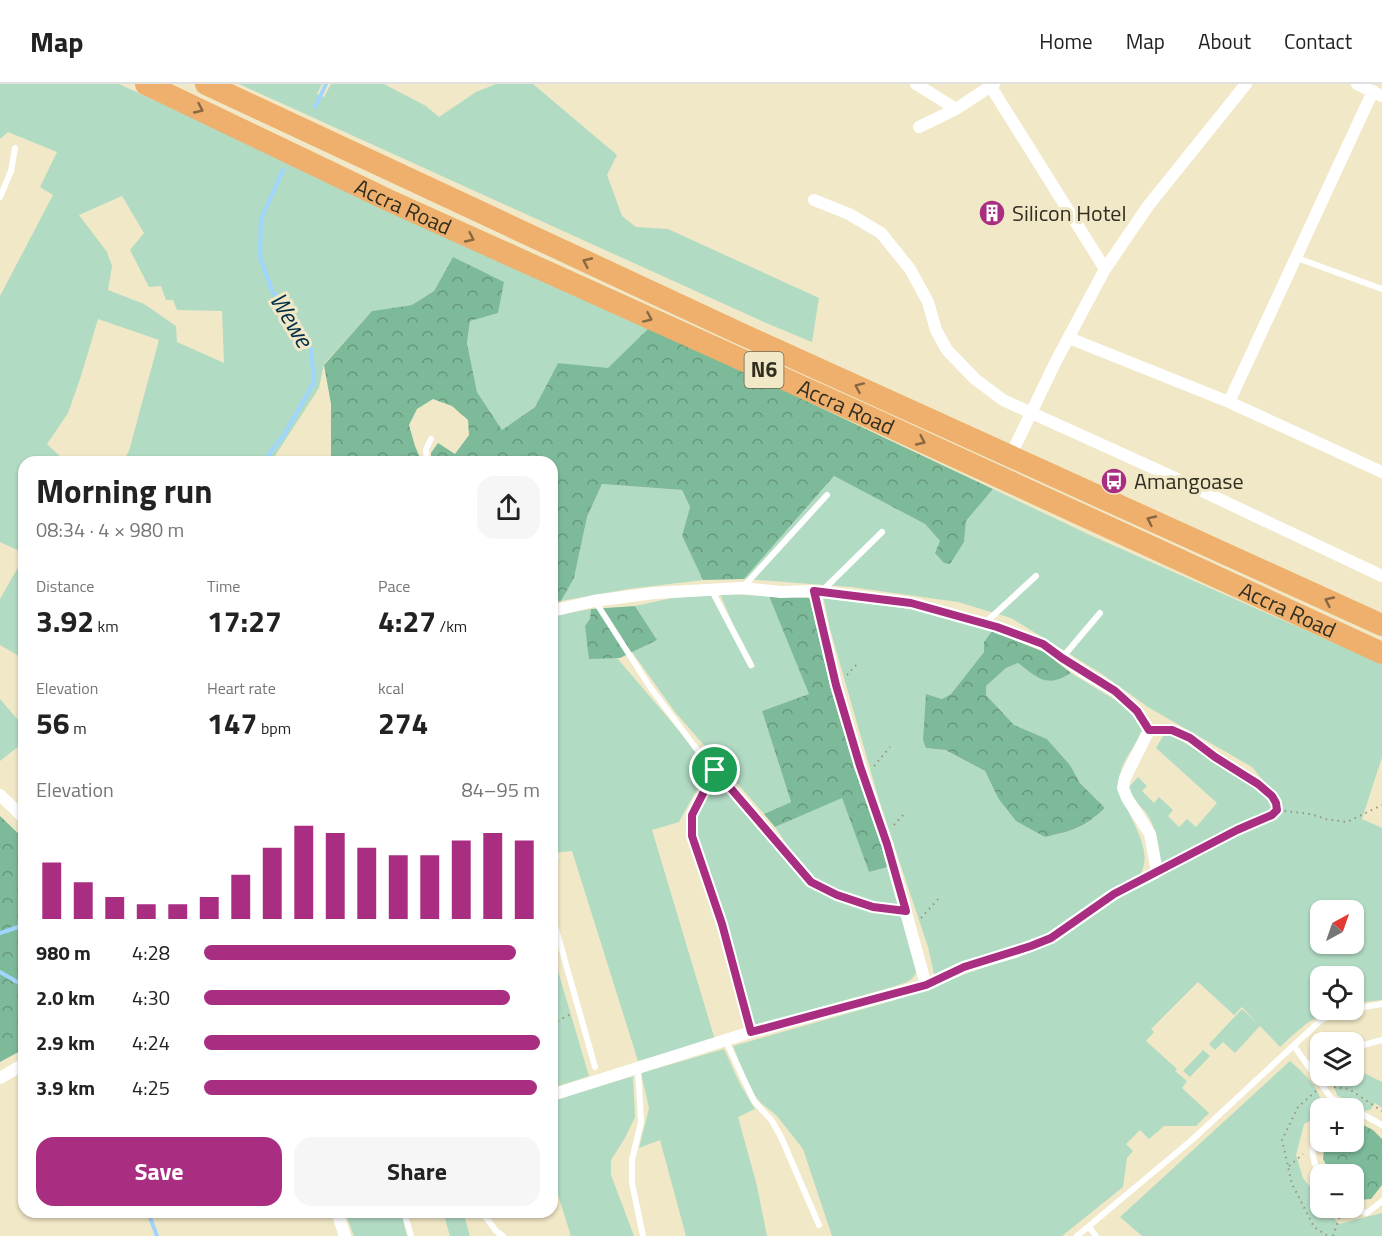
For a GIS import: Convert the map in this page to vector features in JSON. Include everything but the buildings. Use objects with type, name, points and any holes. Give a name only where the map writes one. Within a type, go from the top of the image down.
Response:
[{"type":"highway","name":"Accra Road","points":[[146,84],[388,200],[1382,653]]},
{"type":"highway","name":"Accra Road","points":[[206,84],[737,332],[1382,625]]},
{"type":"street","points":[[916,84],[956,109]]},
{"type":"street","points":[[1000,478],[1105,269],[1148,206],[1246,84]]},
{"type":"street","points":[[1229,402],[1297,258],[1324,194],[1377,94],[1357,84]]},
{"type":"street","points":[[919,127],[956,109],[993,85],[1105,269]]},
{"type":"street","points":[[814,200],[849,214],[881,233],[909,269],[928,302],[936,330],[947,350],[975,379],[1003,400],[1382,576]]},
{"type":"street","points":[[1069,338],[1229,402],[1382,472]]},
{"type":"street","points":[[558,609],[594,600],[654,593],[742,588],[781,592],[818,591],[911,603],[985,623],[1043,644],[1115,691],[1137,711],[1149,730],[1125,778],[1123,789],[1126,798],[1150,834],[1157,872],[1114,894],[1051,938],[1015,952],[964,967],[926,985],[751,1032],[558,1093]]},
{"type":"street","points":[[818,591],[836,685],[887,844],[926,985]]},
{"type":"street","points":[[0,795],[18,812]]},
{"type":"street","points":[[0,1078],[18,1068]]},
{"type":"street","points":[[339,1218],[345,1236]]},
{"type":"lane","points":[[0,197],[11,171],[15,148]]},
{"type":"lane","points":[[1297,258],[1382,289]]},
{"type":"lane","points":[[427,456],[426,449],[430,439]]},
{"type":"lane","points":[[742,588],[827,495]]},
{"type":"lane","points":[[818,591],[882,532]]},
{"type":"lane","points":[[985,623],[1036,576]]},
{"type":"lane","points":[[711,589],[751,665]]},
{"type":"lane","points":[[594,600],[650,687],[715,770],[811,882],[837,895],[873,907],[906,911]]},
{"type":"lane","points":[[1062,658],[1100,613]]},
{"type":"lane","points":[[715,770],[692,815],[692,836],[722,924],[751,1032]]},
{"type":"lane","points":[[558,936],[595,1067]]},
{"type":"lane","points":[[1364,1007],[1382,1004]]},
{"type":"lane","points":[[1077,1236],[1193,1139],[1322,1020]]},
{"type":"lane","points":[[1364,1045],[1382,1040]]},
{"type":"lane","points":[[726,1041],[754,1101],[772,1120],[781,1137],[819,1225]]},
{"type":"lane","points":[[1294,1046],[1310,1069]]},
{"type":"lane","points":[[638,1069],[641,1122],[632,1160],[632,1183],[643,1236]]},
{"type":"lane","points":[[1322,1086],[1331,1098]]},
{"type":"lane","points":[[1364,1115],[1382,1125]]},
{"type":"lane","points":[[1364,1212],[1367,1213],[1382,1201]]},
{"type":"lane","points":[[406,1218],[411,1236]]},
{"type":"lane","points":[[486,1218],[503,1236]]},
{"type":"lane","points":[[1089,1227],[1096,1236]]},
{"type":"path","points":[[1149,730],[1172,730],[1190,738],[1258,784],[1272,796],[1277,810]]},
{"type":"path","points":[[864,777],[890,747]]},
{"type":"path","points":[[1277,810],[1347,822],[1382,805]]},
{"type":"path","points":[[1157,872],[1185,856],[1272,815],[1277,810]]},
{"type":"path","points":[[911,929],[939,898]]},
{"type":"path","points":[[558,1021],[579,1009]]},
{"type":"path","points":[[1340,1218],[1330,1236],[1314,1227],[1292,1184],[1282,1140],[1298,1107],[1322,1086],[1349,1089],[1382,1110]]},
{"type":"path","points":[[1288,1167],[1310,1148]]},
{"type":"green space","points":[[0,84],[119,84],[650,327],[608,369],[558,363],[535,407],[502,430],[477,392],[467,343],[470,321],[453,257],[434,291],[413,305],[372,311],[324,364],[319,388],[275,456],[126,456],[159,340],[98,319],[68,413],[47,444],[60,456],[18,456],[18,550],[0,542],[0,296],[53,195],[40,187],[57,152],[8,132],[0,139]],"holes":[[[122,196],[144,233],[130,250],[149,287],[161,286],[166,300],[173,300],[177,310],[222,311],[224,363],[177,342],[176,326],[144,304],[108,290],[112,266],[107,252],[79,215]]]},
{"type":"green space","points":[[239,84],[322,84],[317,94],[324,97],[331,84],[384,84],[426,106],[439,117],[476,92],[496,84],[533,84],[617,155],[607,175],[622,216],[636,227],[668,229],[819,298],[812,342],[766,323]]},
{"type":"green space","points":[[453,257],[504,282],[498,313],[470,321],[467,343],[477,392],[502,430],[535,407],[558,363],[608,368],[650,327],[993,489],[966,521],[964,542],[950,564],[944,563],[935,553],[940,541],[925,524],[834,476],[744,579],[703,580],[682,536],[690,507],[682,490],[602,484],[587,517],[574,578],[561,601],[558,602],[558,456],[431,456],[438,443],[455,454],[469,435],[468,420],[452,406],[433,399],[417,409],[409,425],[419,456],[331,456],[331,404],[324,365],[372,311],[412,305],[434,291]]},
{"type":"green space","points":[[834,476],[925,524],[940,541],[964,542],[966,521],[993,489],[1092,536],[1382,664],[1382,757],[1362,819],[1382,828],[1382,1000],[1364,1002],[1364,966],[1310,966],[1310,1020],[1313,1020],[1280,1047],[1260,1026],[1235,1053],[1223,1042],[1215,1050],[1209,1044],[1242,1009],[1258,1024],[1242,1007],[1234,1015],[1198,982],[1151,1029],[1154,1032],[1146,1041],[1177,1069],[1175,1071],[1187,1081],[1182,1088],[1209,1113],[1196,1126],[1164,1126],[1149,1139],[1140,1130],[1126,1144],[1133,1151],[1127,1158],[1123,1187],[1062,1236],[832,1236],[803,1149],[777,1116],[751,1091],[733,1046],[892,1001],[1034,949],[1064,934],[1162,873],[1154,828],[1147,814],[1136,802],[1129,787],[1138,777],[1147,786],[1142,791],[1154,803],[1159,797],[1173,810],[1168,816],[1179,827],[1187,819],[1196,827],[1217,803],[1156,748],[1166,731],[1270,797],[1266,784],[1252,767],[1148,707],[1102,674],[1011,618],[958,602],[851,587],[744,579]]},
{"type":"green space","points":[[602,484],[682,490],[690,507],[682,536],[703,580],[628,589],[561,601],[574,578],[587,517]]},
{"type":"green space","points":[[18,568],[18,656],[0,645],[0,599]]},
{"type":"green space","points":[[720,594],[769,596],[810,694],[762,711],[791,802],[764,814],[675,712],[632,652],[656,639],[635,606],[672,598],[711,595],[750,669],[755,667],[740,641]]},
{"type":"green space","points":[[769,596],[811,598],[888,867],[869,872],[842,798],[775,827],[764,814],[791,802],[762,711],[809,694]]},
{"type":"green space","points":[[823,596],[903,605],[992,631],[984,642],[984,652],[951,694],[942,699],[926,694],[926,748],[944,750],[985,771],[998,798],[1045,837],[1077,828],[1091,821],[1105,808],[1080,783],[1070,765],[1047,739],[1014,725],[986,695],[986,686],[1006,668],[1018,663],[1043,680],[1055,680],[1071,673],[1125,706],[1136,717],[1143,731],[1126,758],[1120,776],[1124,802],[1141,841],[1144,854],[1144,866],[1138,878],[1042,937],[984,959],[934,974],[928,947],[879,800],[830,629]]},
{"type":"green space","points":[[635,606],[657,640],[620,658],[589,659],[585,626],[590,619],[591,609]]},
{"type":"green space","points":[[591,609],[589,658],[617,658],[711,768],[679,822],[652,830],[715,1040],[638,1061],[572,851],[558,852],[558,615]]},
{"type":"green space","points":[[992,631],[1044,652],[1071,673],[1055,680],[1043,680],[1018,663],[1006,668],[986,686],[986,695],[1014,725],[1047,739],[1070,765],[1080,783],[1105,808],[1077,828],[1045,837],[1016,821],[998,798],[985,771],[945,750],[926,748],[923,740],[926,694],[942,699],[951,694],[984,652],[984,642]]},
{"type":"green space","points":[[0,699],[18,720],[18,747],[0,761]]},
{"type":"green space","points":[[715,773],[814,888],[851,906],[903,915],[917,971],[909,981],[753,1026],[695,826],[696,811]]},
{"type":"green space","points":[[842,797],[869,872],[888,867],[900,907],[868,903],[828,889],[812,877],[775,827]]},
{"type":"green space","points":[[0,816],[18,833],[18,1052],[0,1062]]},
{"type":"green space","points":[[558,971],[589,1076],[558,1086]]},
{"type":"green space","points":[[724,1049],[740,1084],[755,1109],[738,1117],[757,1186],[767,1236],[686,1236],[660,1140],[639,1148],[649,1108],[641,1073]]},
{"type":"green space","points":[[1203,1050],[1210,1056],[1190,1077],[1183,1071]]},
{"type":"green space","points":[[1290,1061],[1310,1081],[1310,1086],[1314,1086],[1320,1098],[1310,1098],[1310,1120],[1304,1124],[1296,1155],[1303,1178],[1310,1187],[1310,1218],[1334,1218],[1339,1224],[1382,1213],[1382,1236],[1142,1236],[1120,1217]]},
{"type":"green space","points":[[1364,1074],[1366,1074],[1382,1082],[1382,1108],[1375,1103],[1370,1110],[1364,1111],[1364,1098],[1342,1098],[1337,1095],[1334,1086],[1364,1086]]},
{"type":"green space","points":[[633,1076],[635,1117],[611,1160],[611,1175],[634,1236],[571,1236],[558,1195],[558,1099]]},
{"type":"green space","points":[[1364,1126],[1373,1130],[1382,1139],[1382,1185],[1371,1199],[1364,1200],[1364,1164],[1326,1164],[1323,1159],[1324,1152],[1364,1152]]},
{"type":"green space","points":[[347,1218],[402,1218],[407,1236],[354,1236]]},
{"type":"green space","points":[[445,1218],[465,1218],[470,1236],[450,1236]]},
{"type":"waterway","name":"Wewe","points":[[315,107],[326,84]]},
{"type":"waterway","name":"Wewe","points":[[268,456],[284,435],[314,382],[311,349],[300,326],[272,291],[260,257],[261,219],[283,170]]},
{"type":"waterway","name":"Wewe","points":[[0,933],[18,927]]},
{"type":"waterway","points":[[0,972],[18,982]]},
{"type":"waterway","points":[[150,1218],[157,1236]]},
{"type":"place","name":"Silicon Hotel","points":[[992,213]]},
{"type":"place","name":"Amangoase","points":[[1114,481]]},
{"type":"route","points":[[814,591],[911,603],[963,616],[1043,644],[1115,691],[1137,711],[1149,730],[1172,730],[1190,738],[1258,784],[1272,796],[1277,810],[1272,815],[1185,856],[1146,879],[1114,894],[1051,938],[1015,952],[964,967],[926,985],[751,1032],[722,924],[692,836],[691,823],[695,806],[715,770],[811,882],[837,895],[873,907],[906,911],[836,685],[814,591]]}]
